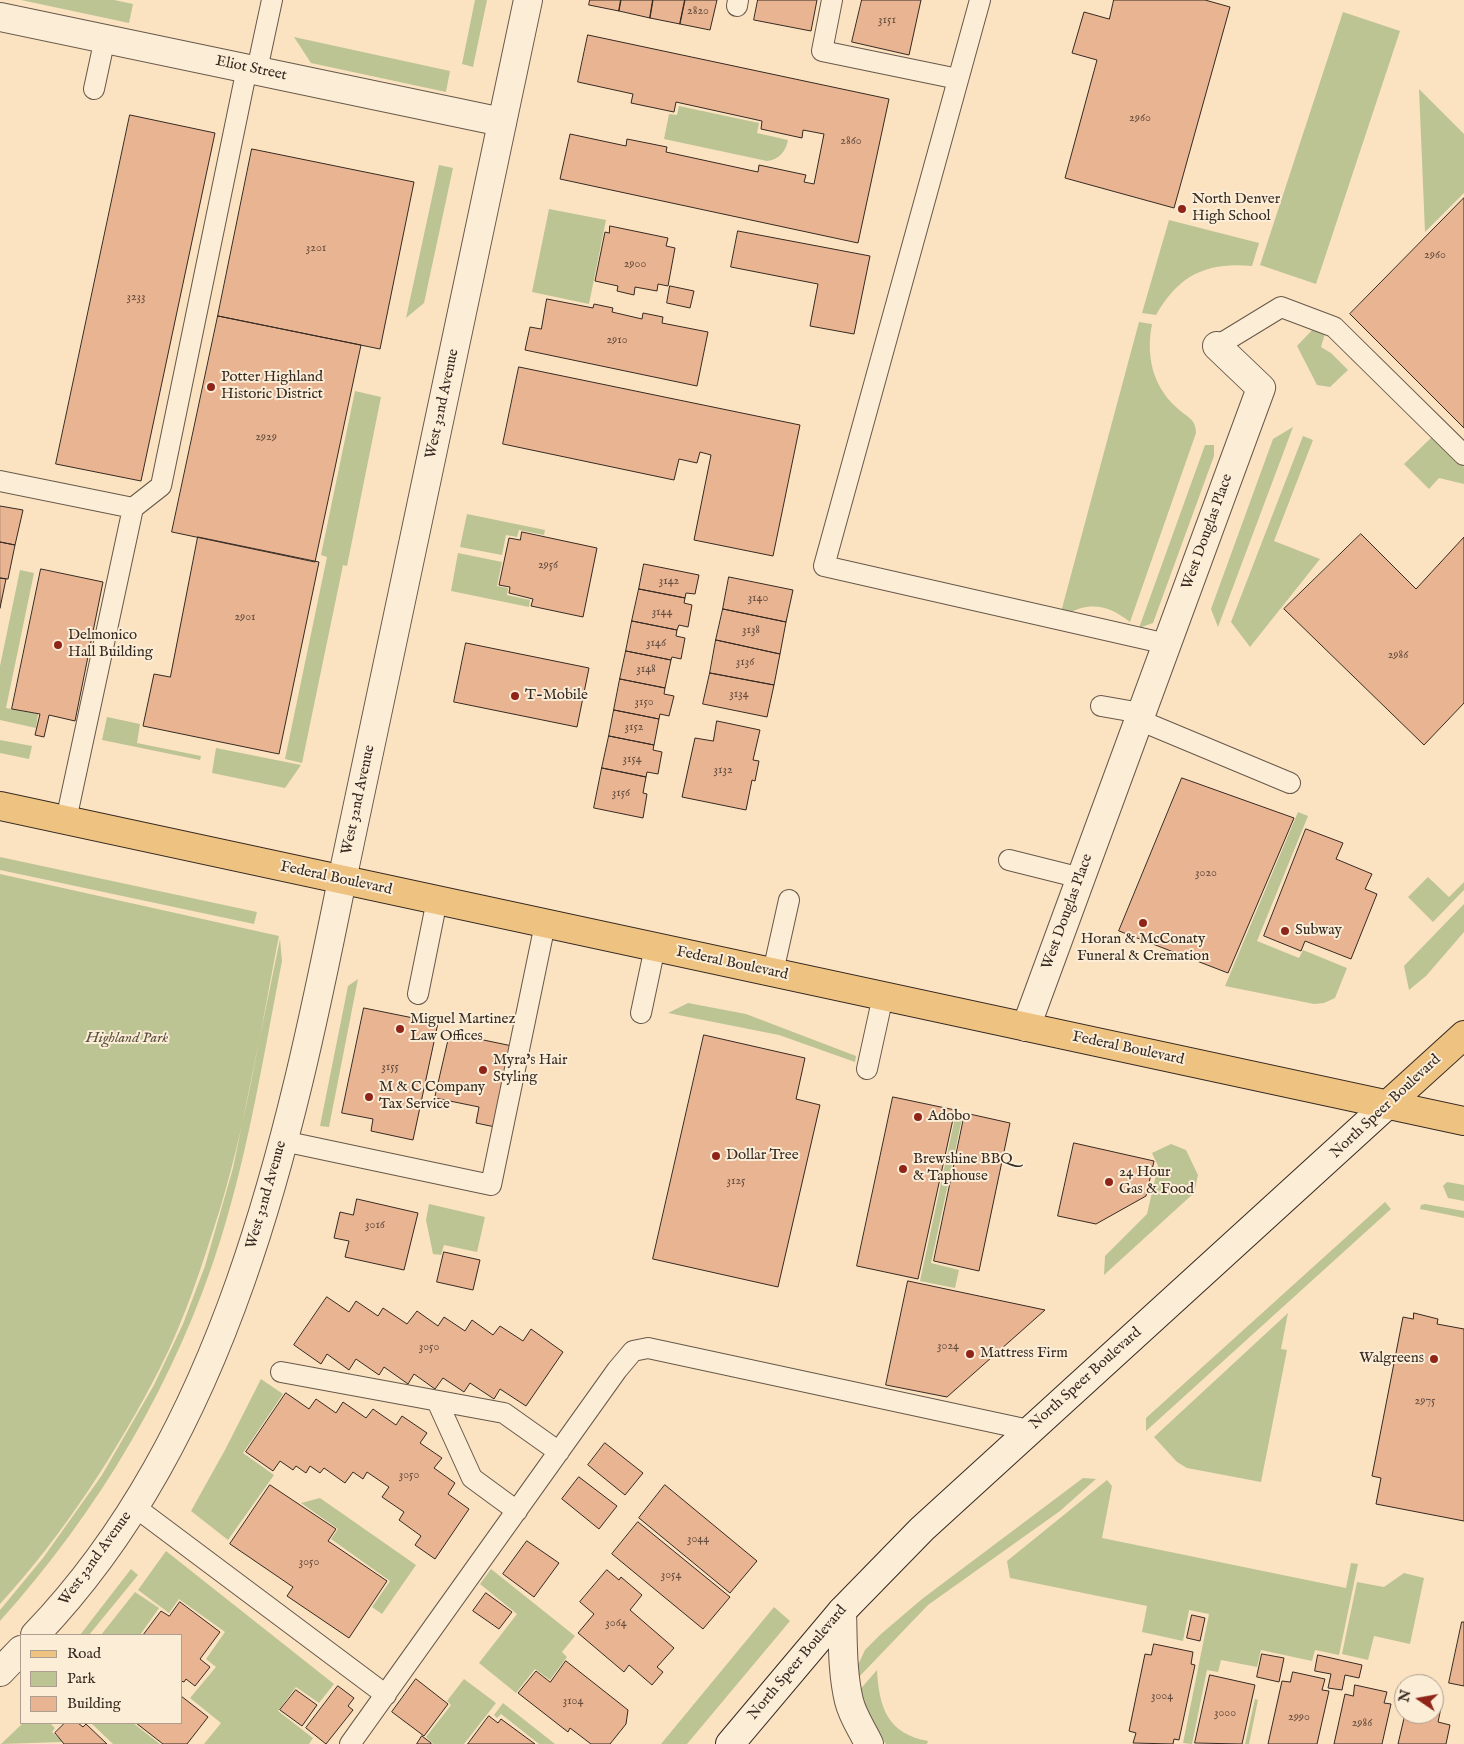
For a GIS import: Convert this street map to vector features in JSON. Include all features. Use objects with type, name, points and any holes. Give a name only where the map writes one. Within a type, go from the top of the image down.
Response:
[{"type":"main road","name":"Federal Boulevard","points":[[0,806],[1464,1121]]},
{"type":"main road","name":"North Speer Boulevard","points":[[1387,1105],[1464,1035]]},
{"type":"street","name":"West 32nd Avenue","points":[[37,1634],[56,1613],[120,1532],[195,1395],[247,1262],[266,1206],[284,1141],[342,880],[528,0]]},
{"type":"street","name":"Eliot Street","points":[[0,16],[502,122]]},
{"type":"street","name":"West Douglas Place","points":[[1026,1027],[1261,388],[1217,346]]},
{"type":"street","name":"North Speer Boulevard","points":[[730,1744],[842,1611],[922,1529],[1387,1105]]},
{"type":"street","points":[[842,1611],[843,1657],[849,1701],[869,1744]]},
{"type":"street","points":[[0,1672],[20,1651]]},
{"type":"lane","points":[[66,820],[133,508],[161,486],[252,69],[272,0]]},
{"type":"lane","points":[[832,0],[822,51],[958,79]]},
{"type":"lane","points":[[980,0],[824,566],[1167,644]]},
{"type":"lane","points":[[94,89],[105,38]]},
{"type":"lane","name":"West Douglas Place","points":[[1217,346],[1281,307],[1334,327],[1464,455]]},
{"type":"lane","points":[[0,481],[133,508]]},
{"type":"lane","points":[[1101,706],[1140,717],[1290,783]]},
{"type":"lane","points":[[1008,860],[1081,878]]},
{"type":"lane","points":[[418,994],[437,900]]},
{"type":"lane","points":[[773,972],[789,900]]},
{"type":"lane","points":[[284,1141],[491,1185],[545,924]]},
{"type":"lane","points":[[641,1013],[655,947]]},
{"type":"lane","points":[[867,1069],[883,996]]},
{"type":"lane","points":[[350,1744],[622,1363],[633,1351],[648,1348],[1029,1430]]},
{"type":"lane","points":[[281,1372],[504,1413],[559,1452]]},
{"type":"lane","points":[[437,1401],[472,1478],[517,1511]]},
{"type":"lane","points":[[135,1507],[386,1695]]},
{"type":"green space","points":[[21,0],[114,0],[133,4],[129,23]]},
{"type":"green space","points":[[475,0],[487,0],[473,67],[462,64]]},
{"type":"green space","points":[[1343,12],[1400,31],[1316,284],[1260,265]]},
{"type":"green space","points":[[294,37],[450,71],[446,92],[311,63]]},
{"type":"green space","points":[[1419,89],[1464,134],[1464,193],[1425,232]]},
{"type":"green space","points":[[679,106],[759,123],[757,133],[788,140],[787,144],[784,151],[778,157],[767,161],[664,139],[669,114],[677,115]]},
{"type":"green space","points":[[439,165],[453,168],[424,303],[406,318]]},
{"type":"green space","points":[[549,209],[606,220],[589,304],[532,292]]},
{"type":"green space","points":[[1169,220],[1259,243],[1252,266],[1221,266],[1195,274],[1174,290],[1156,315],[1142,313]]},
{"type":"green space","points":[[1139,322],[1152,324],[1150,336],[1151,358],[1156,379],[1161,389],[1176,407],[1190,418],[1196,428],[1196,433],[1130,622],[1115,612],[1100,607],[1084,608],[1068,614],[1061,612]]},
{"type":"green space","points":[[1315,327],[1326,330],[1321,347],[1331,353],[1348,370],[1330,387],[1317,385],[1297,346]]},
{"type":"green space","points":[[355,391],[381,397],[347,566],[343,565],[302,763],[285,759],[327,557],[321,555]]},
{"type":"green space","points":[[1293,427],[1218,627],[1211,609],[1273,439]]},
{"type":"green space","points":[[1303,436],[1313,440],[1274,541],[1320,559],[1250,647],[1231,622]]},
{"type":"green space","points":[[1433,436],[1464,467],[1464,484],[1439,478],[1429,489],[1404,464]]},
{"type":"green space","points":[[1205,445],[1214,445],[1214,456],[1153,623],[1139,628]]},
{"type":"green space","points":[[467,514],[545,530],[544,535],[519,530],[517,537],[506,535],[502,555],[460,547]]},
{"type":"green space","points":[[458,553],[502,562],[497,586],[508,588],[507,595],[530,600],[529,607],[451,591]]},
{"type":"green space","points":[[20,570],[34,573],[6,708],[38,714],[36,728],[0,720],[0,666]]},
{"type":"green space","points":[[107,717],[140,724],[137,743],[201,756],[200,760],[102,740]]},
{"type":"green space","points":[[0,740],[32,746],[29,759],[0,753]]},
{"type":"green space","points":[[216,748],[301,765],[285,788],[212,773]]},
{"type":"green space","points":[[1298,812],[1308,816],[1257,941],[1299,958],[1303,950],[1347,968],[1335,998],[1324,1003],[1314,1004],[1225,986]]},
{"type":"green space","points":[[0,857],[257,912],[254,924],[0,870]]},
{"type":"green space","name":"Highland Park","points":[[0,874],[279,936],[253,1073],[230,1175],[200,1269],[178,1329],[160,1368],[126,1430],[88,1491],[46,1549],[0,1604]]},
{"type":"green space","points":[[1428,877],[1449,897],[1464,882],[1464,890],[1433,922],[1408,897]]},
{"type":"green space","points":[[1464,904],[1464,932],[1426,976],[1409,990],[1404,966]]},
{"type":"green space","points":[[280,939],[282,961],[240,1170],[221,1238],[203,1291],[158,1393],[102,1489],[36,1579],[0,1621],[0,1610],[43,1558],[102,1475],[154,1385],[183,1324],[205,1266],[233,1168]]},
{"type":"green space","points":[[358,979],[329,1127],[320,1126],[348,986]]},
{"type":"green space","points":[[688,1003],[746,1014],[856,1056],[855,1062],[779,1035],[668,1013]]},
{"type":"green space","points":[[956,1113],[963,1114],[931,1263],[959,1270],[955,1288],[920,1281]]},
{"type":"green space","points":[[1171,1144],[1186,1150],[1198,1175],[1194,1193],[1104,1275],[1105,1256],[1147,1214],[1158,1166],[1152,1153]]},
{"type":"green space","points":[[1447,1182],[1464,1185],[1464,1201],[1448,1198],[1443,1186]]},
{"type":"green space","points":[[1385,1202],[1391,1209],[1146,1431],[1146,1418]]},
{"type":"green space","points":[[429,1204],[485,1217],[477,1252],[444,1245],[441,1255],[433,1254],[426,1220]]},
{"type":"green space","points":[[1425,1204],[1464,1211],[1464,1218],[1420,1209],[1421,1205]]},
{"type":"green space","points":[[1288,1313],[1281,1349],[1287,1350],[1261,1482],[1187,1468],[1177,1462],[1154,1437]]},
{"type":"green space","points":[[261,1379],[283,1394],[243,1453],[274,1475],[228,1540],[191,1511]]},
{"type":"green space","points":[[1083,1478],[1096,1479],[1060,1511],[928,1605],[857,1679],[857,1667],[865,1650],[881,1634],[922,1599]]},
{"type":"green space","points":[[1107,1480],[1112,1486],[1102,1538],[1346,1588],[1351,1563],[1358,1564],[1339,1655],[1315,1650],[1312,1661],[1261,1650],[1257,1667],[1221,1660],[1218,1672],[1207,1670],[1192,1744],[1183,1743],[1209,1614],[1189,1610],[1183,1641],[1142,1632],[1147,1606],[1010,1578],[1007,1561]]},
{"type":"green space","points":[[320,1498],[416,1565],[382,1614],[372,1607],[390,1581],[331,1539],[338,1529],[301,1503]]},
{"type":"green space","points":[[166,1551],[334,1684],[319,1703],[296,1687],[278,1711],[313,1738],[309,1744],[204,1744],[221,1723],[190,1698],[216,1667],[206,1659],[225,1632],[179,1599],[169,1613],[138,1590]]},
{"type":"green space","points":[[131,1569],[138,1575],[90,1634],[81,1634]]},
{"type":"green space","points":[[491,1569],[575,1636],[562,1652],[567,1657],[550,1680],[535,1669],[516,1693],[479,1663],[517,1614],[480,1584]]},
{"type":"green space","points":[[1404,1573],[1424,1578],[1410,1644],[1374,1636],[1368,1660],[1342,1654],[1357,1582],[1384,1587]]},
{"type":"green space","points":[[135,1592],[159,1608],[141,1634],[102,1634]]},
{"type":"green space","points":[[774,1607],[790,1621],[687,1744],[661,1744]]},
{"type":"green space","points":[[877,1670],[880,1696],[888,1717],[903,1732],[928,1741],[927,1744],[886,1744],[868,1721],[857,1693]]},
{"type":"green space","points":[[464,1679],[496,1703],[464,1744],[433,1744],[426,1737],[451,1705],[447,1701]]},
{"type":"green space","points":[[1255,1699],[1258,1700],[1249,1744],[1245,1744]]},
{"type":"green space","points":[[503,1703],[555,1744],[539,1744],[501,1714],[497,1718],[494,1715]]},
{"type":"green space","points":[[22,1724],[51,1724],[55,1728],[52,1732],[63,1742],[1,1744]]},
{"type":"green space","points":[[92,1724],[134,1724],[160,1744],[113,1744]]},
{"type":"building","points":[[590,0],[621,0],[619,11],[589,5]]},
{"type":"building","points":[[621,0],[653,0],[650,18],[619,11]]},
{"type":"building","points":[[653,0],[685,0],[680,24],[650,18]]},
{"type":"building","points":[[685,0],[717,0],[710,30],[680,24]]},
{"type":"building","points":[[758,0],[817,0],[811,31],[754,20]]},
{"type":"building","points":[[862,0],[921,0],[909,55],[852,42]]},
{"type":"building","points":[[1114,0],[1205,0],[1230,7],[1174,208],[1065,178],[1097,60],[1072,53],[1084,12],[1109,19]]},
{"type":"building","points":[[588,35],[889,99],[858,243],[560,179],[570,134],[626,146],[627,139],[667,147],[666,152],[758,172],[759,165],[806,175],[804,182],[814,184],[824,134],[803,130],[802,138],[761,129],[762,121],[676,102],[674,112],[631,103],[633,94],[578,82]]},
{"type":"building","points":[[130,115],[215,133],[141,481],[56,464]]},
{"type":"building","points":[[252,149],[414,182],[380,349],[218,316]]},
{"type":"building","points":[[1464,198],[1464,428],[1350,314]]},
{"type":"building","points":[[610,226],[668,238],[666,246],[675,248],[668,286],[658,284],[657,291],[635,287],[634,295],[617,291],[618,286],[595,281],[605,232],[609,233]]},
{"type":"building","points":[[738,231],[870,256],[854,334],[810,326],[818,284],[731,267]]},
{"type":"building","points":[[670,286],[694,291],[690,308],[667,303]]},
{"type":"building","points":[[547,299],[593,308],[594,304],[613,308],[612,312],[642,319],[643,313],[663,317],[662,323],[708,332],[697,386],[525,350],[530,327],[541,329]]},
{"type":"building","points":[[218,316],[361,345],[315,562],[172,532]]},
{"type":"building","points":[[519,367],[800,425],[773,556],[694,540],[711,455],[700,452],[697,463],[679,459],[674,480],[503,444]]},
{"type":"building","points":[[0,506],[23,510],[15,545],[0,542]]},
{"type":"building","points":[[522,532],[597,548],[583,617],[531,606],[533,599],[509,593],[510,587],[499,585],[509,538],[520,540]]},
{"type":"building","points":[[1361,534],[1416,589],[1464,537],[1464,703],[1424,745],[1284,609]]},
{"type":"building","points":[[198,537],[319,562],[279,754],[143,726],[154,674],[170,677]]},
{"type":"building","points":[[0,542],[15,545],[8,579],[0,578]]},
{"type":"building","points":[[644,564],[699,575],[695,594],[686,593],[685,598],[639,589]]},
{"type":"building","name":"Delmonico Hall Building","points":[[41,569],[103,582],[75,721],[49,715],[44,737],[35,735],[40,714],[12,709]]},
{"type":"building","points":[[729,577],[793,590],[786,622],[723,609]]},
{"type":"building","points":[[0,578],[6,579],[0,608]]},
{"type":"building","points":[[639,589],[685,598],[684,603],[692,605],[688,627],[679,625],[677,630],[632,621]]},
{"type":"building","points":[[723,609],[786,622],[780,654],[716,640]]},
{"type":"building","points":[[632,621],[677,630],[676,636],[685,638],[681,659],[672,657],[671,660],[626,651]]},
{"type":"building","points":[[716,640],[780,654],[774,685],[710,673]]},
{"type":"building","points":[[466,643],[589,668],[577,727],[454,702]]},
{"type":"building","points":[[626,651],[671,660],[665,688],[620,679]]},
{"type":"building","points":[[710,673],[774,685],[767,717],[703,704]]},
{"type":"building","points":[[620,679],[665,688],[664,694],[674,696],[669,716],[660,714],[659,719],[614,710]]},
{"type":"building","points":[[614,710],[659,719],[654,745],[609,736]]},
{"type":"building","points":[[717,721],[760,730],[753,760],[759,761],[755,781],[752,780],[746,810],[682,797],[695,738],[713,741]]},
{"type":"building","points":[[609,736],[654,745],[653,750],[662,752],[658,774],[647,772],[646,777],[602,768]]},
{"type":"building","points":[[602,768],[646,777],[643,793],[647,794],[643,818],[594,808]]},
{"type":"building","points":[[1182,778],[1294,818],[1228,973],[1119,931]]},
{"type":"building","points":[[1306,829],[1343,843],[1336,859],[1372,874],[1365,889],[1377,894],[1351,959],[1305,941],[1301,951],[1264,936]]},
{"type":"building","points":[[364,1008],[438,1023],[413,1140],[371,1131],[373,1119],[342,1113]]},
{"type":"building","points":[[450,1033],[517,1047],[500,1128],[476,1123],[479,1107],[435,1098]]},
{"type":"building","points":[[704,1035],[805,1058],[796,1099],[820,1105],[778,1287],[653,1259]]},
{"type":"building","points":[[893,1097],[955,1110],[918,1279],[857,1266]]},
{"type":"building","points":[[965,1113],[1010,1123],[979,1271],[934,1261]]},
{"type":"building","points":[[1074,1143],[1154,1161],[1146,1196],[1096,1224],[1058,1216]]},
{"type":"building","points":[[357,1199],[418,1213],[404,1270],[345,1257],[349,1241],[334,1238],[340,1212],[353,1215]]},
{"type":"building","points":[[444,1252],[480,1260],[473,1290],[437,1282]]},
{"type":"building","points":[[908,1281],[1045,1310],[947,1397],[886,1385]]},
{"type":"building","points":[[327,1297],[349,1312],[356,1301],[378,1316],[383,1308],[407,1324],[417,1311],[438,1326],[444,1317],[465,1331],[472,1320],[493,1335],[500,1326],[523,1341],[531,1329],[563,1352],[526,1406],[500,1389],[494,1399],[470,1383],[464,1392],[443,1378],[435,1389],[414,1374],[408,1384],[384,1367],[379,1375],[356,1359],[349,1370],[327,1354],[321,1364],[294,1345]]},
{"type":"building","points":[[1414,1313],[1438,1319],[1437,1324],[1464,1329],[1464,1521],[1376,1504],[1381,1478],[1372,1476],[1403,1317],[1413,1319]]},
{"type":"building","points":[[286,1393],[309,1409],[316,1399],[336,1413],[343,1402],[366,1418],[373,1409],[396,1425],[402,1416],[427,1433],[420,1443],[442,1458],[434,1468],[455,1483],[448,1494],[469,1509],[435,1559],[415,1545],[421,1536],[399,1520],[404,1512],[382,1497],[389,1487],[367,1472],[363,1479],[353,1472],[345,1483],[324,1468],[320,1473],[310,1466],[306,1473],[296,1466],[293,1470],[280,1461],[273,1471],[246,1452]]},
{"type":"building","points":[[605,1443],[643,1473],[625,1495],[588,1465]]},
{"type":"building","points":[[579,1477],[617,1506],[599,1529],[562,1499]]},
{"type":"building","points":[[270,1485],[336,1529],[328,1541],[387,1581],[349,1638],[287,1596],[293,1587],[230,1544]]},
{"type":"building","points":[[665,1485],[757,1561],[730,1593],[639,1518]]},
{"type":"building","points":[[638,1522],[730,1597],[703,1629],[612,1554]]},
{"type":"building","points":[[527,1541],[559,1563],[534,1597],[503,1574]]},
{"type":"building","points":[[607,1570],[619,1580],[621,1577],[642,1595],[630,1610],[674,1648],[657,1667],[663,1672],[652,1685],[629,1665],[624,1672],[578,1633],[594,1614],[580,1602]]},
{"type":"building","points":[[486,1593],[512,1612],[499,1629],[473,1611]]},
{"type":"building","points":[[180,1602],[220,1632],[200,1659],[210,1667],[195,1686],[186,1679],[184,1682],[182,1681],[182,1634],[144,1634],[161,1611],[169,1616]]},
{"type":"building","points":[[1192,1615],[1205,1618],[1200,1641],[1187,1638]]},
{"type":"building","points":[[1462,1622],[1464,1622],[1464,1686],[1449,1683]]},
{"type":"building","points":[[1154,1644],[1193,1652],[1191,1664],[1195,1665],[1179,1740],[1174,1739],[1173,1744],[1133,1743],[1136,1733],[1129,1731],[1145,1654],[1151,1655]]},
{"type":"building","points":[[1262,1654],[1284,1658],[1279,1682],[1257,1677]]},
{"type":"building","points":[[1318,1655],[1362,1665],[1359,1678],[1345,1675],[1342,1690],[1328,1688],[1331,1674],[1315,1671]]},
{"type":"building","points":[[566,1661],[628,1710],[626,1724],[610,1744],[591,1744],[570,1728],[568,1732],[518,1693],[536,1671],[550,1682]]},
{"type":"building","points":[[1293,1672],[1325,1679],[1322,1690],[1329,1691],[1317,1744],[1268,1744],[1282,1681],[1290,1682]]},
{"type":"building","points":[[1210,1675],[1255,1685],[1242,1744],[1195,1743]]},
{"type":"building","points":[[416,1679],[448,1704],[424,1736],[392,1712]]},
{"type":"building","points":[[1355,1685],[1387,1692],[1384,1703],[1391,1704],[1382,1744],[1334,1744],[1345,1694],[1353,1696]]},
{"type":"building","points":[[338,1686],[354,1698],[348,1706],[353,1710],[326,1744],[306,1728]]},
{"type":"building","points":[[296,1690],[317,1705],[302,1726],[280,1710]]},
{"type":"building","points":[[182,1697],[208,1717],[187,1744],[163,1744],[137,1724],[182,1724]]},
{"type":"building","points":[[489,1716],[498,1723],[501,1719],[535,1744],[468,1744]]},
{"type":"building","points":[[64,1724],[79,1724],[83,1727],[86,1724],[107,1744],[64,1744],[55,1733]]},
{"type":"building","points":[[1403,1724],[1450,1725],[1446,1744],[1398,1744]]},
{"type":"building","points":[[422,1736],[431,1743],[431,1744],[417,1744]]},
{"type":"place","name":"North Denver High School","points":[[1182,209]]},
{"type":"place","name":"Potter Highland Historic District","points":[[211,387]]},
{"type":"place","name":"Delmonico Hall Building","points":[[58,645]]},
{"type":"place","name":"T-Mobile","points":[[515,696]]},
{"type":"place","name":"Horan & McConaty Funeral & Cremation","points":[[1143,923]]},
{"type":"place","name":"Subway","points":[[1285,931]]},
{"type":"place","name":"Miguel Martinez Law Offices","points":[[400,1029]]},
{"type":"place","name":"Myra's Hair Styling","points":[[483,1070]]},
{"type":"place","name":"M & C Company Tax Service","points":[[369,1097]]},
{"type":"place","name":"Adobo","points":[[918,1117]]},
{"type":"place","name":"Dollar Tree","points":[[716,1156]]},
{"type":"place","name":"Brewshine BBQ & Taphouse","points":[[903,1169]]},
{"type":"place","name":"24 Hour Gas & Food","points":[[1109,1182]]},
{"type":"place","name":"Mattress Firm","points":[[970,1354]]},
{"type":"place","name":"Walgreens","points":[[1434,1359]]}]
